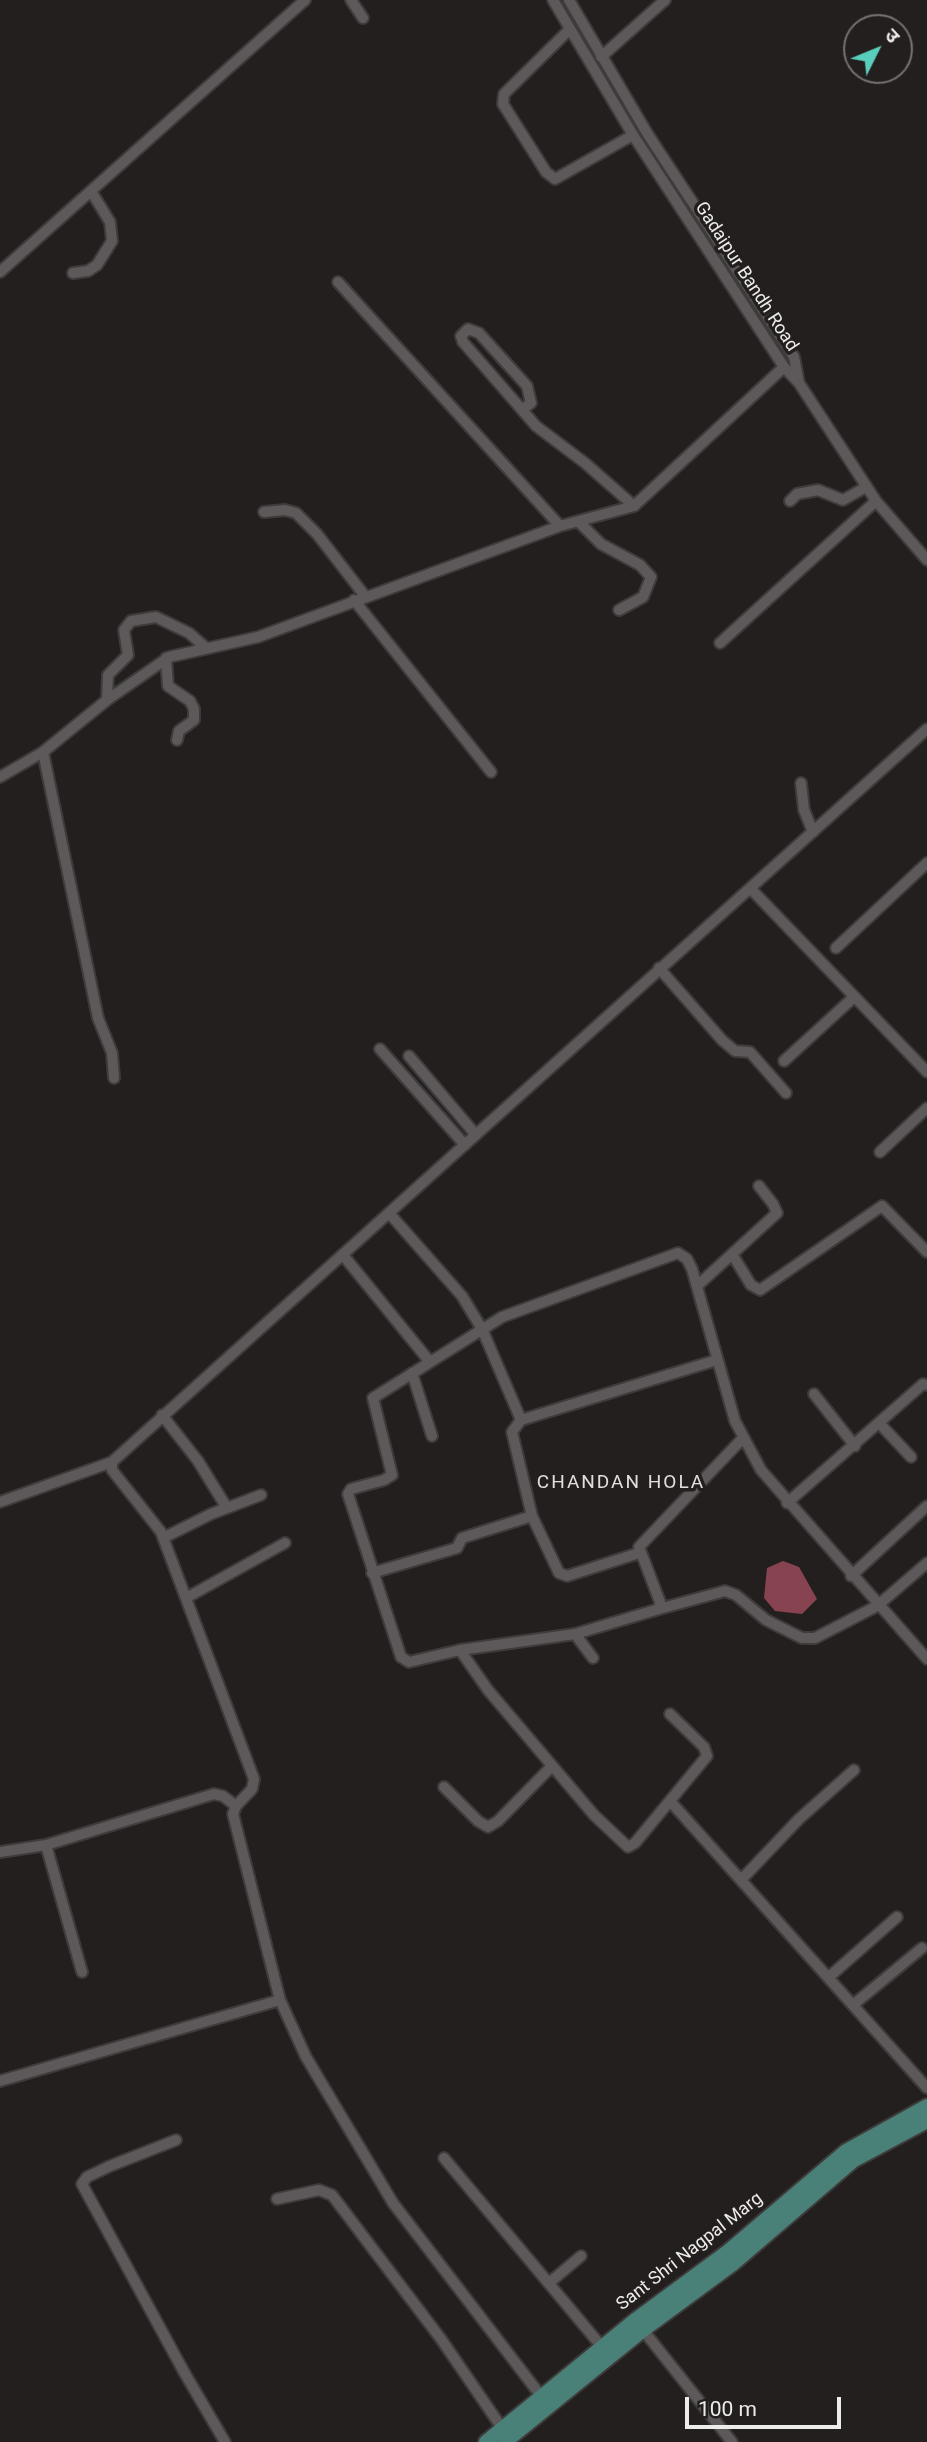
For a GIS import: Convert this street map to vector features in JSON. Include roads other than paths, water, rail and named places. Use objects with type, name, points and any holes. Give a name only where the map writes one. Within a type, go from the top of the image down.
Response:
[{"type":"main road","name":"Sant Shri Nagpal Marg","points":[[503,2435],[541,2396],[726,2253],[846,2151],[927,2106]]},
{"type":"main road","name":"Sant Shri Nagpal Marg","points":[[486,2442],[503,2435],[734,2263],[854,2160],[927,2121]]},
{"type":"street","points":[[0,272],[305,0]]},
{"type":"street","points":[[351,0],[363,18]]},
{"type":"street","name":"Gadaipur Bandh Road","points":[[553,0],[633,135],[784,367],[799,383],[876,501],[927,560]]},
{"type":"street","points":[[569,0],[601,57],[794,357],[799,383]]},
{"type":"street","points":[[601,57],[665,0]]},
{"type":"street","points":[[570,29],[504,94],[503,104],[546,172],[555,179],[633,135]]},
{"type":"street","points":[[72,273],[89,271],[97,265],[112,240],[112,227],[91,191]]},
{"type":"street","points":[[338,282],[561,526]]},
{"type":"street","points":[[523,409],[531,403],[527,386],[480,333],[473,328],[465,330],[461,336],[463,342],[545,434],[585,463],[634,506]]},
{"type":"street","points":[[0,777],[43,752],[107,700],[166,658],[258,637],[561,526],[634,506],[784,367]]},
{"type":"street","points":[[790,501],[797,494],[818,490],[843,500],[866,487]]},
{"type":"street","points":[[720,643],[876,501]]},
{"type":"street","points":[[264,512],[285,510],[296,513],[317,534],[359,598],[491,772]]},
{"type":"street","points":[[579,522],[601,544],[640,565],[650,577],[643,597],[619,610]]},
{"type":"street","points":[[107,700],[108,675],[128,655],[124,630],[131,621],[156,617],[189,633],[205,647]]},
{"type":"street","points":[[166,658],[167,685],[190,701],[194,709],[194,720],[179,731],[177,740]]},
{"type":"street","points":[[0,1502],[112,1462],[927,729]]},
{"type":"street","points":[[43,752],[98,1017],[112,1053],[114,1078]]},
{"type":"street","points":[[801,783],[804,810],[813,832]]},
{"type":"street","points":[[836,948],[927,863]]},
{"type":"street","points":[[750,888],[927,1072]]},
{"type":"street","points":[[659,968],[722,1040],[735,1051],[750,1052],[786,1093]]},
{"type":"street","points":[[784,1060],[855,997]]},
{"type":"street","points":[[380,1049],[465,1145]]},
{"type":"street","points":[[409,1056],[476,1135]]},
{"type":"street","points":[[880,1152],[927,1108]]},
{"type":"street","points":[[697,1286],[777,1213],[774,1204],[759,1186]]},
{"type":"street","points":[[732,1254],[751,1285],[760,1290],[882,1206],[927,1252]]},
{"type":"street","points":[[390,1213],[461,1296],[482,1329],[521,1420]]},
{"type":"street","points":[[927,1563],[877,1606],[822,1637],[808,1639],[766,1620],[736,1595],[725,1591],[575,1634],[460,1650],[405,1661],[372,1573],[348,1494],[351,1489],[384,1480],[392,1475],[373,1398],[507,1314],[678,1254],[690,1264],[734,1421],[761,1470],[877,1606],[927,1660]]},
{"type":"street","points":[[343,1255],[430,1362]]},
{"type":"street","points":[[639,1553],[567,1576],[554,1567],[532,1516],[512,1432],[521,1420],[717,1360]]},
{"type":"street","points":[[412,1373],[432,1436]]},
{"type":"street","points":[[788,1503],[923,1384],[927,1385]]},
{"type":"street","points":[[814,1394],[855,1446]]},
{"type":"street","points":[[162,1415],[198,1461],[227,1508]]},
{"type":"street","points":[[880,1424],[911,1457]]},
{"type":"street","points":[[659,1609],[660,1602],[639,1553],[642,1542],[743,1438]]},
{"type":"street","points":[[112,1462],[113,1470],[156,1522],[254,1779],[252,1789],[236,1805],[233,1814],[280,2000],[306,2057],[393,2203],[541,2396]]},
{"type":"street","points":[[163,1538],[261,1495]]},
{"type":"street","points":[[852,1576],[927,1506]]},
{"type":"street","points":[[372,1573],[457,1548],[462,1538],[532,1516]]},
{"type":"street","points":[[186,1598],[285,1543]]},
{"type":"street","points":[[575,1634],[593,1658]]},
{"type":"street","points":[[460,1650],[488,1690],[552,1766],[594,1815],[628,1847],[635,1843],[706,1756],[704,1747],[670,1714]]},
{"type":"street","points":[[444,1787],[478,1822],[488,1827],[552,1766]]},
{"type":"street","points":[[741,1880],[799,1819],[854,1770]]},
{"type":"street","points":[[0,1852],[46,1845],[214,1794],[223,1796],[236,1805]]},
{"type":"street","points":[[670,1801],[927,2088]]},
{"type":"street","points":[[46,1845],[82,1972]]},
{"type":"street","points":[[829,1977],[897,1917]]},
{"type":"street","points":[[853,2005],[922,1948]]},
{"type":"street","points":[[0,2081],[280,2000]]},
{"type":"street","points":[[176,2140],[110,2166],[87,2177],[82,2184],[225,2442]]},
{"type":"street","points":[[444,2158],[602,2347]]},
{"type":"street","points":[[276,2199],[318,2190],[332,2195],[441,2339],[503,2435]]},
{"type":"street","points":[[549,2283],[580,2256]]},
{"type":"street","points":[[643,2330],[733,2442]]},
{"type":"district","name":"CHANDAN HOLA","points":[[621,1483]]}]
